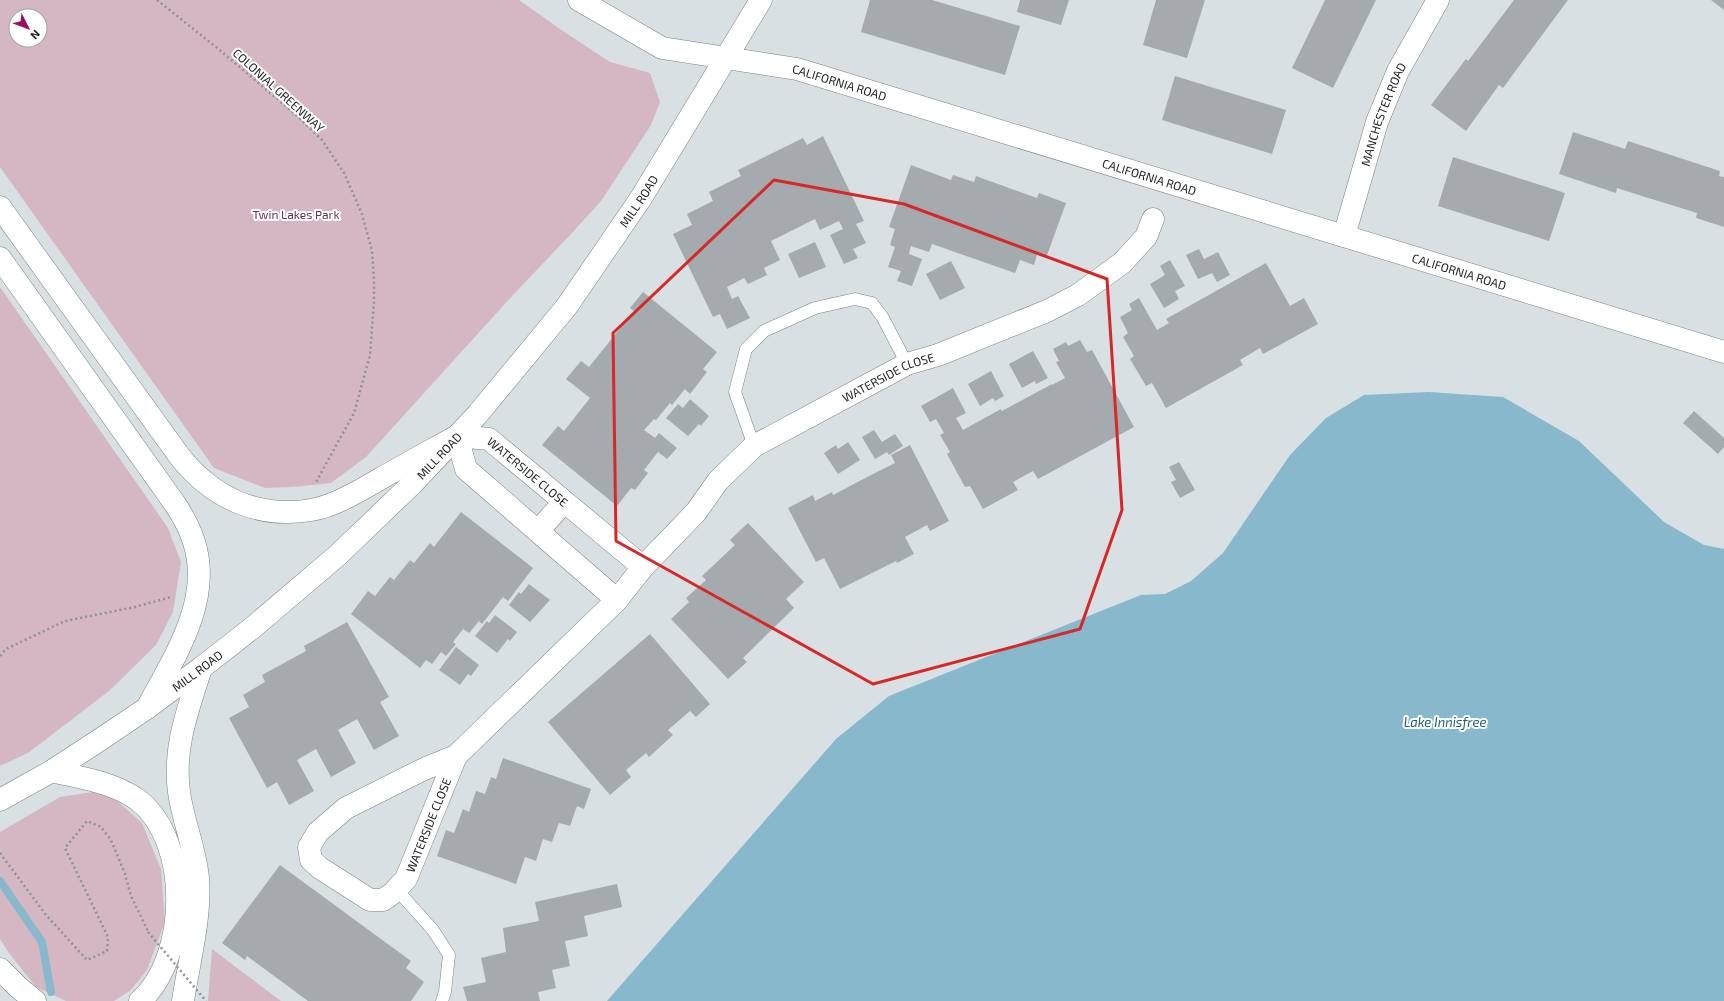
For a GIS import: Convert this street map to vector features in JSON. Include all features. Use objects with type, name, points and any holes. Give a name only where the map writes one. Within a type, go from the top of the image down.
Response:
[{"type":"main road","name":"CALIFORNIA ROAD","points":[[579,0],[662,48],[797,69],[1724,352]]},
{"type":"main road","name":"MILL ROAD","points":[[0,800],[52,771],[147,708],[201,668],[251,629],[338,555],[413,483],[482,410],[567,306],[641,198],[761,0]]},
{"type":"main road","name":"MANCHESTER ROAD","points":[[1344,236],[1377,122],[1398,71],[1438,0]]},
{"type":"main road","points":[[0,207],[190,470],[223,496],[241,504],[264,510],[289,512],[312,510],[348,496],[457,436],[466,469],[617,600]]},
{"type":"main road","name":"WATERSIDE CLOSE","points":[[456,756],[406,879],[397,890],[383,900],[370,900],[320,868],[311,860],[309,847],[318,832],[346,808],[456,756],[617,600],[642,567],[696,512],[718,482],[754,446],[907,364],[938,355],[1047,311],[1078,295],[1122,262],[1146,237],[1153,219]]},
{"type":"main road","points":[[0,258],[175,504],[186,522],[194,544],[198,563],[198,588],[191,619],[186,635],[147,708]]},
{"type":"main road","name":"WATERSIDE CLOSE","points":[[457,436],[489,439],[642,567]]},
{"type":"main road","points":[[538,531],[564,502]]},
{"type":"main road","points":[[183,1001],[196,920],[198,878],[179,792],[177,770],[178,750],[201,668]]},
{"type":"main road","points":[[52,771],[94,780],[126,793],[148,810],[159,823],[167,840],[176,878],[178,901],[176,924],[164,966],[157,980],[140,1001]]},
{"type":"main road","points":[[0,969],[18,988],[35,1001]]},
{"type":"lane","points":[[754,446],[735,392],[746,349],[764,331],[815,308],[855,299],[872,303],[883,318],[907,364]]},
{"type":"lane","points":[[397,890],[434,930],[449,954],[445,992],[442,1001]]},
{"type":"path","name":"COLONIAL GREENWAY","points":[[157,0],[216,46],[295,114],[322,140],[344,173],[362,214],[372,251],[374,280],[370,355],[354,413],[316,483]]},
{"type":"path","points":[[0,656],[6,649],[65,621],[135,607],[175,596]]},
{"type":"path","points":[[0,853],[46,915],[87,960],[107,951],[108,937],[65,848],[87,821],[101,827],[111,840],[126,874],[131,896],[148,932],[206,1001]]},
{"type":"highlighted area","points":[[774,180],[904,204],[1107,279],[1122,510],[1080,629],[873,684],[616,541],[613,333]]},
{"type":"green space","name":"Twin Lakes Park","points":[[0,0],[519,0],[610,62],[650,73],[660,102],[651,125],[601,201],[513,295],[366,457],[331,483],[293,487],[265,488],[214,468],[0,167]]},
{"type":"green space","points":[[0,287],[168,528],[181,562],[173,612],[156,645],[109,691],[28,753],[0,766]]},
{"type":"green space","points":[[93,792],[115,799],[142,823],[161,869],[165,922],[147,970],[131,990],[114,1001],[66,1001],[36,987],[0,939],[0,832],[60,797]]},
{"type":"green space","points":[[212,949],[281,1001],[208,1001]]},
{"type":"water","name":"Lake Innisfree","points":[[1428,392],[1503,397],[1579,441],[1664,522],[1704,545],[1724,549],[1724,1001],[607,1001],[836,739],[889,696],[1141,595],[1165,594],[1191,581],[1223,553],[1290,455],[1326,418],[1364,395]]},
{"type":"building","points":[[870,0],[932,0],[1020,26],[1005,75],[861,32]]},
{"type":"building","points":[[1020,0],[1069,0],[1061,25],[1017,12]]},
{"type":"building","points":[[1156,0],[1205,0],[1187,58],[1143,45]]},
{"type":"building","points":[[1325,0],[1376,0],[1333,88],[1292,68]]},
{"type":"building","points":[[1514,0],[1568,0],[1503,88],[1499,85],[1466,131],[1431,105],[1466,59],[1468,61]]},
{"type":"building","points":[[1711,0],[1724,0],[1724,10]]},
{"type":"building","points":[[1175,76],[1286,110],[1272,154],[1162,120]]},
{"type":"building","points":[[1573,132],[1625,149],[1628,141],[1720,171],[1719,176],[1724,177],[1724,227],[1696,218],[1697,213],[1617,188],[1616,193],[1559,174]]},
{"type":"building","points":[[823,136],[864,221],[856,224],[866,243],[853,249],[858,258],[844,264],[830,235],[843,229],[839,221],[820,230],[815,219],[771,241],[780,260],[764,268],[767,275],[748,284],[744,278],[727,287],[732,299],[738,296],[750,318],[727,329],[720,314],[713,317],[673,234],[692,225],[687,214],[713,201],[709,192],[741,176],[738,170],[803,138],[807,145]]},
{"type":"building","points":[[1453,157],[1565,193],[1549,241],[1438,206]]},
{"type":"building","points":[[911,165],[951,180],[953,175],[974,182],[976,176],[1037,198],[1039,193],[1066,203],[1046,258],[1037,255],[1034,265],[1020,260],[1015,273],[932,244],[929,252],[911,246],[909,254],[922,259],[912,286],[897,281],[901,271],[888,267],[895,247],[890,245],[895,229],[889,227]]},
{"type":"building","points":[[815,242],[826,267],[799,278],[788,254]]},
{"type":"building","points":[[1199,249],[1204,259],[1218,252],[1230,275],[1217,282],[1212,273],[1198,279],[1186,255]]},
{"type":"building","points":[[1170,260],[1185,286],[1175,291],[1179,299],[1164,308],[1150,284],[1165,275],[1160,266]]},
{"type":"building","points":[[951,261],[965,288],[940,300],[926,274]]},
{"type":"building","points":[[1266,263],[1290,306],[1304,298],[1318,324],[1263,354],[1260,348],[1240,360],[1243,365],[1166,408],[1152,383],[1146,386],[1130,359],[1134,356],[1123,337],[1128,333],[1120,317],[1132,310],[1129,304],[1139,298],[1157,330],[1169,323],[1166,319]]},
{"type":"building","points":[[643,292],[717,352],[703,369],[707,372],[690,394],[685,389],[672,405],[670,403],[656,420],[654,419],[644,430],[655,438],[659,433],[677,448],[667,459],[658,452],[644,470],[648,473],[635,490],[631,488],[617,506],[542,445],[558,426],[564,431],[590,398],[566,379],[581,361],[589,367],[634,311],[630,308]]},
{"type":"building","points":[[1080,340],[1087,352],[1092,350],[1134,427],[1038,479],[1033,471],[1013,482],[1018,490],[983,509],[970,486],[965,487],[947,454],[950,452],[940,435],[944,433],[936,419],[930,422],[921,406],[953,388],[966,413],[956,418],[963,430],[1001,409],[1002,411],[1065,378],[1056,362],[1059,361],[1053,349],[1066,342],[1068,346]]},
{"type":"building","points":[[1033,351],[1048,378],[1036,384],[1035,381],[1022,388],[1009,364]]},
{"type":"building","points":[[991,371],[1004,396],[995,401],[993,398],[980,406],[968,384]]},
{"type":"building","points":[[690,399],[709,416],[701,426],[699,424],[688,436],[666,418],[678,404],[683,408]]},
{"type":"building","points":[[1694,411],[1724,438],[1724,447],[1718,454],[1683,423]]},
{"type":"building","points":[[874,430],[882,442],[895,434],[903,446],[889,455],[887,452],[875,459],[862,437]]},
{"type":"building","points":[[848,442],[860,460],[838,474],[824,453],[836,445],[838,449]]},
{"type":"building","points":[[910,445],[949,521],[930,531],[927,525],[905,537],[914,554],[897,563],[896,561],[840,589],[824,558],[816,562],[788,508],[813,495],[815,501],[832,492],[833,495],[895,463],[891,455]]},
{"type":"building","points":[[1179,462],[1195,490],[1180,498],[1171,482],[1176,480],[1169,467]]},
{"type":"building","points":[[461,512],[533,568],[508,601],[503,597],[482,624],[479,621],[469,633],[463,629],[453,642],[456,644],[446,656],[441,652],[432,664],[426,660],[420,668],[351,614],[368,591],[375,596],[390,577],[394,580],[410,560],[414,563],[430,543],[434,547]]},
{"type":"building","points":[[748,523],[804,582],[786,599],[794,608],[743,658],[747,662],[728,679],[671,619],[689,602],[686,598],[706,580],[702,576],[735,545],[730,540]]},
{"type":"building","points":[[529,584],[550,600],[530,622],[509,605],[519,592],[521,594]]},
{"type":"building","points":[[495,615],[517,632],[510,641],[508,639],[497,653],[475,636],[487,621],[489,623]]},
{"type":"building","points":[[347,622],[389,697],[380,702],[399,736],[374,750],[357,719],[338,730],[356,763],[331,777],[316,749],[297,760],[314,791],[289,805],[277,782],[267,788],[229,718],[249,707],[243,695],[265,682],[262,675],[306,651],[304,646]]},
{"type":"building","points":[[650,634],[710,704],[696,717],[690,711],[668,730],[673,735],[649,757],[646,753],[626,770],[631,777],[610,795],[548,722]]},
{"type":"building","points":[[456,647],[479,665],[471,676],[468,674],[460,685],[439,670]]},
{"type":"building","points":[[503,758],[591,789],[584,809],[577,806],[570,826],[559,823],[552,842],[543,839],[536,861],[525,857],[516,884],[437,856],[446,830],[454,833],[463,809],[469,812],[476,791],[485,794],[491,777],[496,779]]},
{"type":"building","points":[[280,865],[411,961],[406,968],[424,982],[411,1001],[308,1001],[247,956],[245,960],[222,943]]},
{"type":"building","points":[[617,884],[622,907],[584,916],[588,936],[565,941],[570,966],[552,970],[556,988],[538,992],[540,1001],[467,1001],[463,987],[486,982],[481,958],[506,952],[503,928],[539,921],[535,902]]},
{"type":"waterway","points":[[0,881],[42,942],[51,992]]}]
